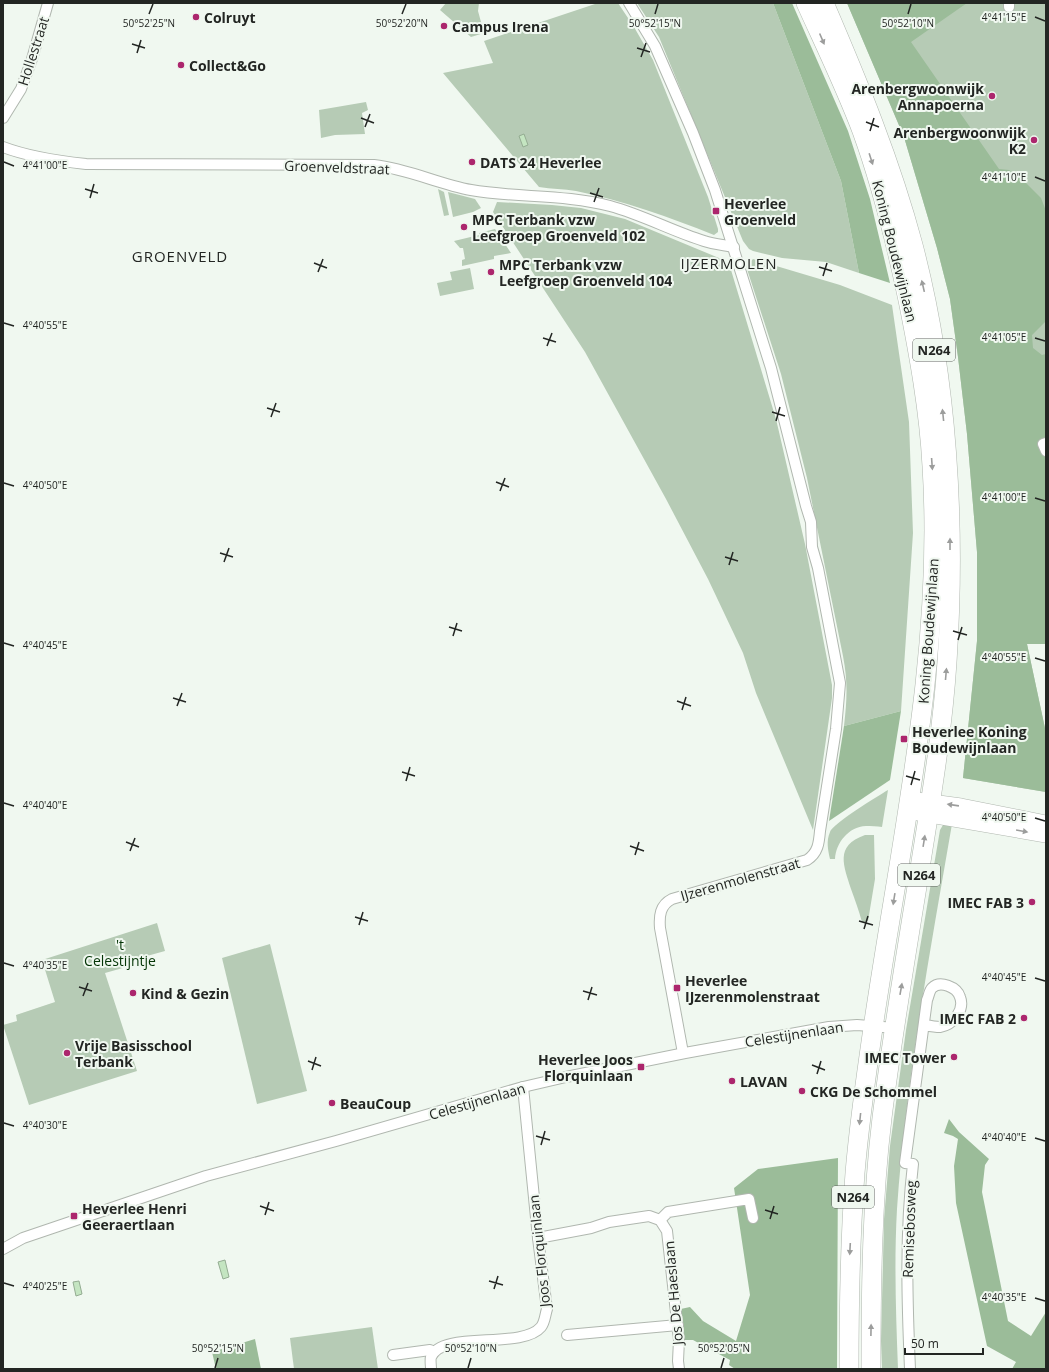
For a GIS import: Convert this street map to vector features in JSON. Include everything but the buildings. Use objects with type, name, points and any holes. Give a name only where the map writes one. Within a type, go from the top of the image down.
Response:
[{"type":"highway","name":"Koning Boudewijnlaan","points":[[806,3],[862,131],[885,202],[901,264],[915,332],[928,412],[932,468],[934,562],[928,655],[908,805],[873,1025],[855,1170],[850,1256],[849,1369]]},
{"type":"highway","name":"Koning Boudewijnlaan","points":[[824,3],[863,93],[902,205],[914,248],[928,308],[943,416],[948,476],[950,573],[947,660],[943,713],[930,808],[882,1119],[875,1188],[872,1268],[871,1369]]},
{"type":"street","name":"Hollestraat","points":[[3,118],[21,89],[48,3]]},
{"type":"street","points":[[629,3],[656,46],[690,125],[715,190],[734,247]]},
{"type":"street","name":"Groenveldstraat","points":[[3,147],[47,159],[86,164],[386,166],[473,190],[541,197],[567,198],[600,204],[640,216],[704,242],[734,247]]},
{"type":"street","name":"IJzerenmolenstraat","points":[[682,1054],[660,928],[662,908],[672,899],[808,860],[814,854],[818,846],[836,729],[840,683],[818,568],[812,547],[810,519],[771,368],[734,247]]},
{"type":"street","points":[[908,805],[1046,823]]},
{"type":"street","points":[[930,808],[1046,835]]},
{"type":"street","name":"Remisebosweg","points":[[910,1369],[907,1297],[907,1243],[913,1164],[905,1163],[925,1025],[925,1012],[931,989],[942,984],[956,990],[960,995],[962,1004],[953,1021],[941,1027],[925,1025]]},
{"type":"street","name":"Celestijnenlaan","points":[[3,1249],[23,1238],[206,1176],[330,1143],[566,1076],[829,1027],[873,1025],[895,1028]]},
{"type":"street","name":"Joos Florquinlaan","points":[[393,1355],[430,1350],[434,1352],[440,1347],[444,1346],[480,1340],[500,1340],[523,1336],[534,1333],[541,1327],[547,1309],[538,1238],[523,1087]]},
{"type":"street","points":[[538,1238],[591,1228],[609,1222],[649,1216],[660,1220],[668,1212],[754,1198],[753,1218]]},
{"type":"street","name":"Jos De Haeslaan","points":[[660,1220],[667,1231],[678,1325],[679,1369]]},
{"type":"street","points":[[567,1335],[678,1325]]},
{"type":"street","points":[[431,1369],[431,1358],[434,1352]]},
{"type":"green space","points":[[446,3],[479,3],[478,11],[484,33],[471,37],[440,10]]},
{"type":"green space","points":[[598,3],[618,3],[653,60],[708,197],[718,229],[718,232],[714,235],[663,216],[611,200],[576,191],[539,187],[443,73],[493,63],[484,41]]},
{"type":"green space","points":[[637,3],[773,3],[841,181],[859,273],[826,262],[782,258],[749,249],[743,241],[659,37]]},
{"type":"green space","points":[[847,3],[1046,3],[1046,644],[1027,644],[1046,733],[1046,792],[963,778],[977,641],[977,552],[967,434],[950,299],[937,248],[904,137]]},
{"type":"green space","points":[[366,102],[368,110],[362,113],[365,134],[335,135],[321,138],[319,110]]},
{"type":"green space","points":[[438,189],[444,192],[449,215],[444,216]]},
{"type":"green space","points":[[448,192],[475,199],[481,208],[473,212],[453,217]]},
{"type":"green space","points":[[497,202],[581,208],[625,219],[719,258],[731,270],[776,419],[805,544],[832,685],[832,698],[813,830],[756,693],[743,653],[708,579],[585,352],[493,212]]},
{"type":"green space","points":[[495,229],[511,253],[494,256],[494,259],[462,266],[462,260],[465,259],[463,248],[460,248],[454,241],[479,235],[479,233]]},
{"type":"green space","points":[[753,259],[840,285],[892,305],[909,422],[913,533],[901,711],[844,726],[846,708],[846,674],[843,656],[807,478],[781,374],[746,266]]},
{"type":"green space","points":[[470,268],[474,289],[440,296],[437,283],[452,280],[450,272]]},
{"type":"green space","points":[[888,790],[882,827],[866,826],[854,829],[844,837],[838,847],[835,859],[830,859],[828,842],[830,832],[833,828],[856,810]]},
{"type":"green space","points":[[952,824],[920,1016],[906,1112],[901,1161],[897,1209],[896,1249],[898,1369],[882,1369],[881,1341],[884,1219],[890,1146],[906,1030],[940,830],[943,825]]},
{"type":"green space","points":[[865,835],[874,835],[875,879],[868,921],[864,923],[862,922],[848,881],[844,858],[845,851],[849,845]]},
{"type":"green space","name":"Vrije Basisschool Terbank","points":[[157,923],[165,951],[136,959],[137,964],[105,973],[137,1071],[29,1105],[3,1025],[17,1021],[16,1015],[55,1002],[42,960]]},
{"type":"green space","points":[[270,944],[307,1091],[257,1104],[222,958]]},
{"type":"green space","points":[[372,1327],[378,1369],[294,1369],[290,1338]]},
{"type":"shaded area","points":[[773,3],[792,3],[848,131],[870,199],[890,283],[859,273],[841,181]]},
{"type":"shaded area","points":[[847,3],[967,3],[911,42],[999,169],[1009,170],[1024,181],[1041,198],[1046,211],[1046,321],[1032,335],[1033,348],[1042,355],[1046,354],[1046,644],[1027,644],[1046,733],[1046,792],[963,778],[977,641],[977,552],[967,434],[950,299],[937,248],[904,137]]},
{"type":"shaded area","points":[[524,134],[528,145],[523,147],[519,136]]},
{"type":"shaded area","points":[[901,711],[890,780],[829,821],[844,726]]},
{"type":"shaded area","points":[[949,1119],[959,1132],[989,1159],[985,1165],[982,1192],[1008,1321],[1031,1336],[1046,1312],[1046,1369],[1012,1369],[1016,1362],[987,1346],[956,1203],[954,1166],[958,1139],[944,1133]]},
{"type":"shaded area","points":[[838,1158],[837,1369],[735,1369],[729,1365],[730,1360],[693,1340],[679,1340],[676,1310],[690,1307],[703,1321],[736,1341],[750,1295],[734,1188],[758,1169]]},
{"type":"shaded area","points":[[225,1260],[229,1277],[223,1279],[218,1262]]},
{"type":"shaded area","points":[[79,1281],[82,1294],[76,1296],[73,1282]]},
{"type":"shaded area","points":[[255,1339],[261,1369],[216,1369],[212,1352]]},
{"type":"place","name":"Colruyt","points":[[196,17]]},
{"type":"place","name":"Campus Irena","points":[[444,26]]},
{"type":"place","name":"Collect&Go","points":[[181,65]]},
{"type":"place","name":"Arenbergwoonwijk Annapoerna","points":[[992,96]]},
{"type":"place","name":"Arenbergwoonwijk K2","points":[[1034,140]]},
{"type":"place","name":"DATS 24 Heverlee","points":[[472,162]]},
{"type":"place","name":"Heverlee Groenveld","points":[[716,211]]},
{"type":"place","name":"MPC Terbank vzw Leefgroep Groenveld 102","points":[[464,227]]},
{"type":"place","name":"MPC Terbank vzw Leefgroep Groenveld 104","points":[[491,272]]},
{"type":"place","name":"Heverlee Koning Boudewijnlaan","points":[[904,739]]},
{"type":"place","name":"IMEC FAB 3","points":[[1032,902]]},
{"type":"place","name":"Heverlee IJzerenmolenstraat","points":[[677,988]]},
{"type":"place","name":"Kind & Gezin","points":[[133,993]]},
{"type":"place","name":"IMEC FAB 2","points":[[1024,1018]]},
{"type":"place","name":"Vrije Basisschool Terbank","points":[[67,1053]]},
{"type":"place","name":"IMEC Tower","points":[[954,1057]]},
{"type":"place","name":"Heverlee Joos Florquinlaan","points":[[641,1067]]},
{"type":"place","name":"LAVAN","points":[[732,1081]]},
{"type":"place","name":"CKG De Schommel","points":[[802,1091]]},
{"type":"place","name":"BeauCoup","points":[[332,1103]]},
{"type":"place","name":"Heverlee Henri Geeraertlaan","points":[[74,1216]]},
{"type":"district","name":"GROENVELD","points":[[180,256]]},
{"type":"district","name":"IJZERMOLEN","points":[[729,263]]},
{"type":"park label","name":"'t Celestijntje","points":[[120,952]]}]
